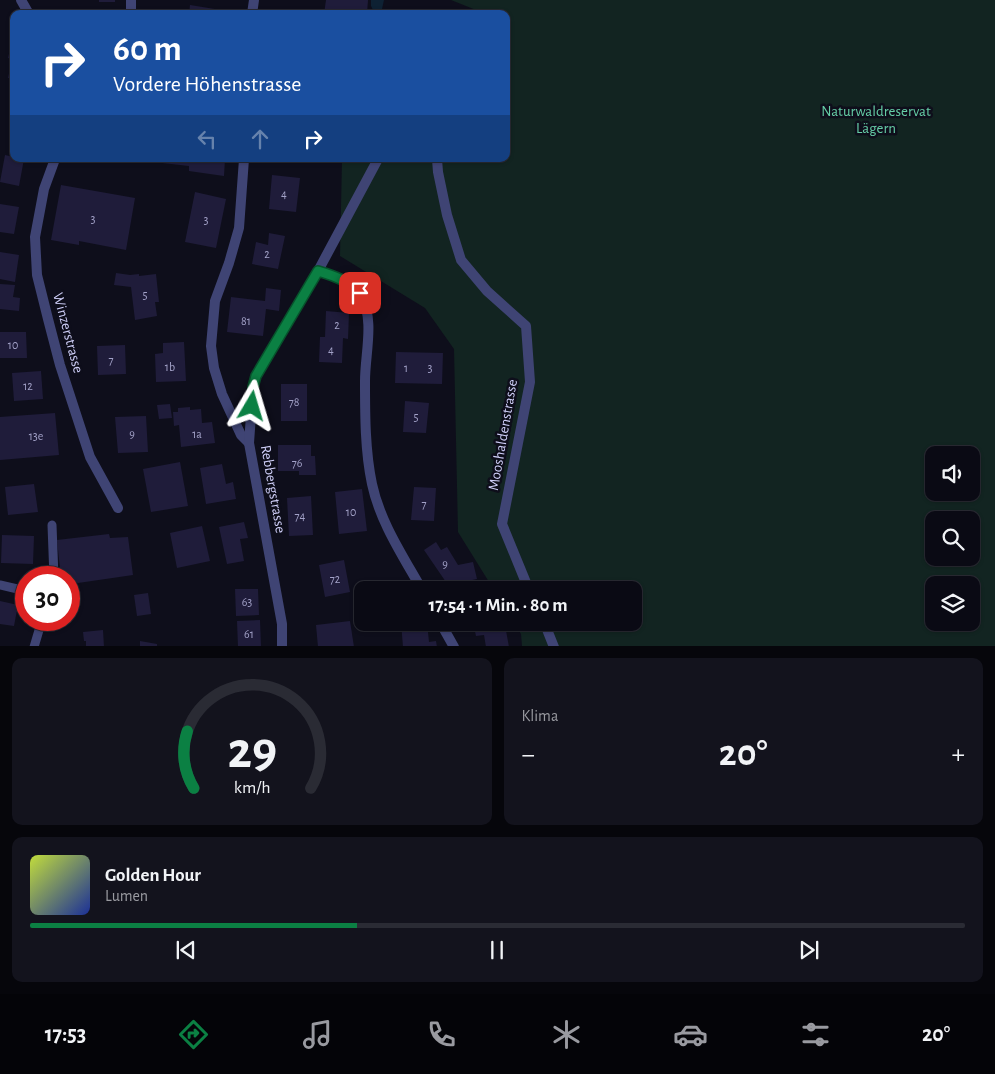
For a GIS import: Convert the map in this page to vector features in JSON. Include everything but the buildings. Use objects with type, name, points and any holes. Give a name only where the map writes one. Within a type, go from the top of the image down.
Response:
[{"type":"street","name":"Winzerstrasse","points":[[54,162],[44,189],[34,236],[37,275],[60,365],[90,457],[118,508]]},
{"type":"street","points":[[244,162],[238,228],[229,263],[214,301],[211,346],[214,368],[222,394],[240,435],[249,443]]},
{"type":"street","name":"Rebbergstrasse","points":[[282,646],[282,624],[249,443],[253,387],[256,376],[318,271],[376,162]]},
{"type":"street","name":"Mooshaldenstrasse","points":[[438,162],[438,172],[447,215],[461,260],[487,291],[526,326],[530,382],[502,524],[525,581]]},
{"type":"street","points":[[318,271],[338,277],[349,284],[360,293],[365,307],[369,326],[365,379],[366,435],[372,484],[386,525],[417,581]]},
{"type":"street","points":[[445,631],[454,646]]},
{"type":"street","points":[[548,631],[554,646]]},
{"type":"lane","points":[[52,525],[54,566]]},
{"type":"lane","points":[[0,585],[15,588]]},
{"type":"lane","points":[[34,646],[39,631]]},
{"type":"green space","name":"Naturwaldreservat Lägern","points":[[451,0],[995,0],[995,646],[522,646],[519,631],[642,631],[642,581],[488,581],[458,532],[454,349],[425,308],[340,256],[342,162],[510,162],[510,10],[476,10]]},
{"type":"water","points":[[371,0],[384,0],[380,10],[373,10]]},
{"type":"route","points":[[252,406],[253,387],[256,376],[318,271],[338,277],[360,293]]}]
